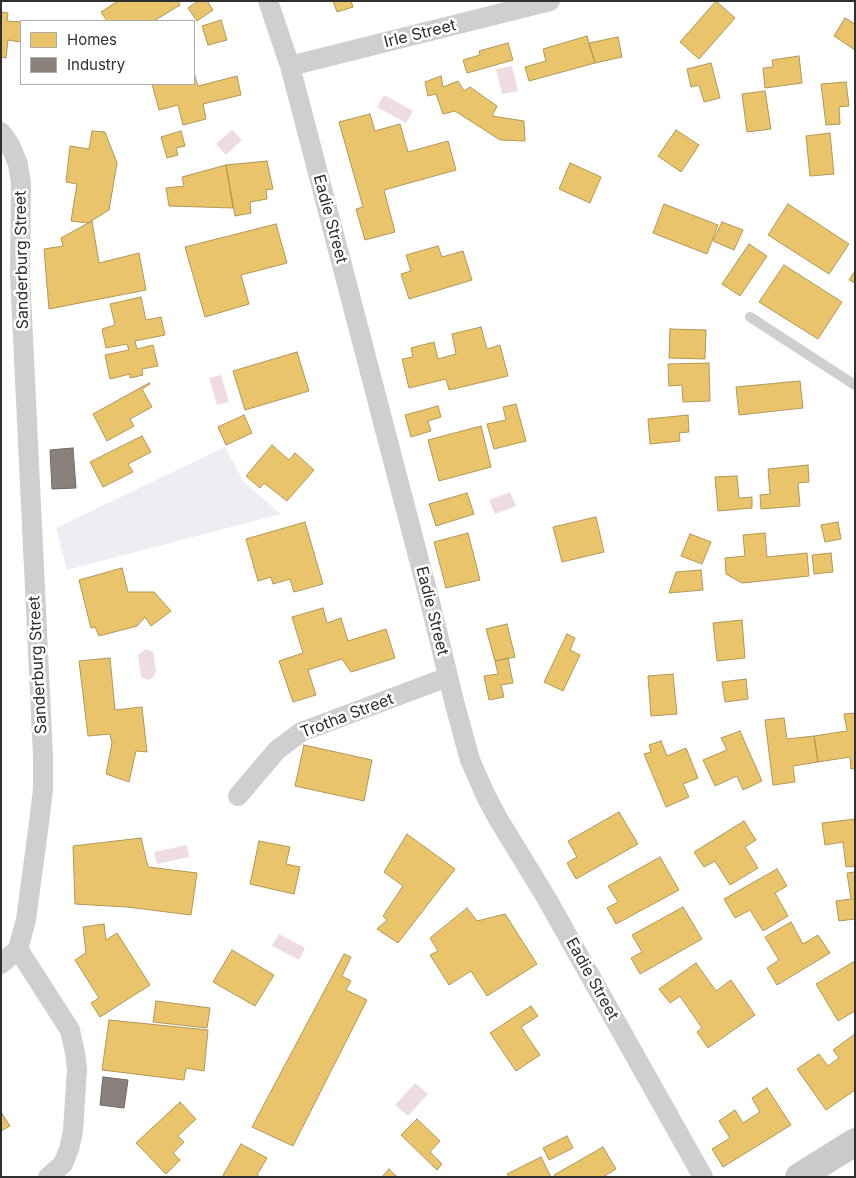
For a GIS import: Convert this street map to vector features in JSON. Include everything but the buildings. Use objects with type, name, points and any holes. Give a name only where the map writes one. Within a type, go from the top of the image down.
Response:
[{"type":"main road","points":[[799,1177],[855,1142]]},
{"type":"street","name":"Eadie Street","points":[[268,1],[290,66],[470,760],[486,796],[547,899],[702,1177]]},
{"type":"street","name":"Irle Street","points":[[290,66],[550,1]]},
{"type":"street","name":"Sanderburg Street","points":[[1,132],[10,145],[18,164],[21,183],[20,275],[43,756],[43,789],[39,823],[26,920],[18,949]]},
{"type":"street","name":"Trotha Street","points":[[238,796],[278,750],[294,737],[448,677]]},
{"type":"street","points":[[1,964],[18,949],[70,1030],[76,1053],[74,1131],[62,1164],[48,1177]]},
{"type":"lane","points":[[750,317],[855,385]]},
{"type":"shaded area","points":[[512,66],[518,91],[502,94],[496,69]]},
{"type":"shaded area","points":[[384,95],[413,111],[406,123],[377,107]]},
{"type":"shaded area","points":[[232,130],[242,140],[226,155],[216,144]]},
{"type":"shaded area","points":[[221,375],[229,402],[217,405],[209,378]]},
{"type":"shaded area","points":[[225,447],[243,481],[281,514],[67,570],[56,528]]},
{"type":"shaded area","points":[[510,492],[516,506],[495,514],[489,500]]},
{"type":"shaded area","points":[[146,649],[153,652],[156,671],[149,680],[141,677],[138,655]]},
{"type":"shaded area","points":[[187,845],[189,857],[157,864],[154,852]]},
{"type":"shaded area","points":[[279,934],[305,948],[299,960],[272,946]]},
{"type":"shaded area","points":[[415,1083],[428,1094],[408,1116],[395,1105]]}]
